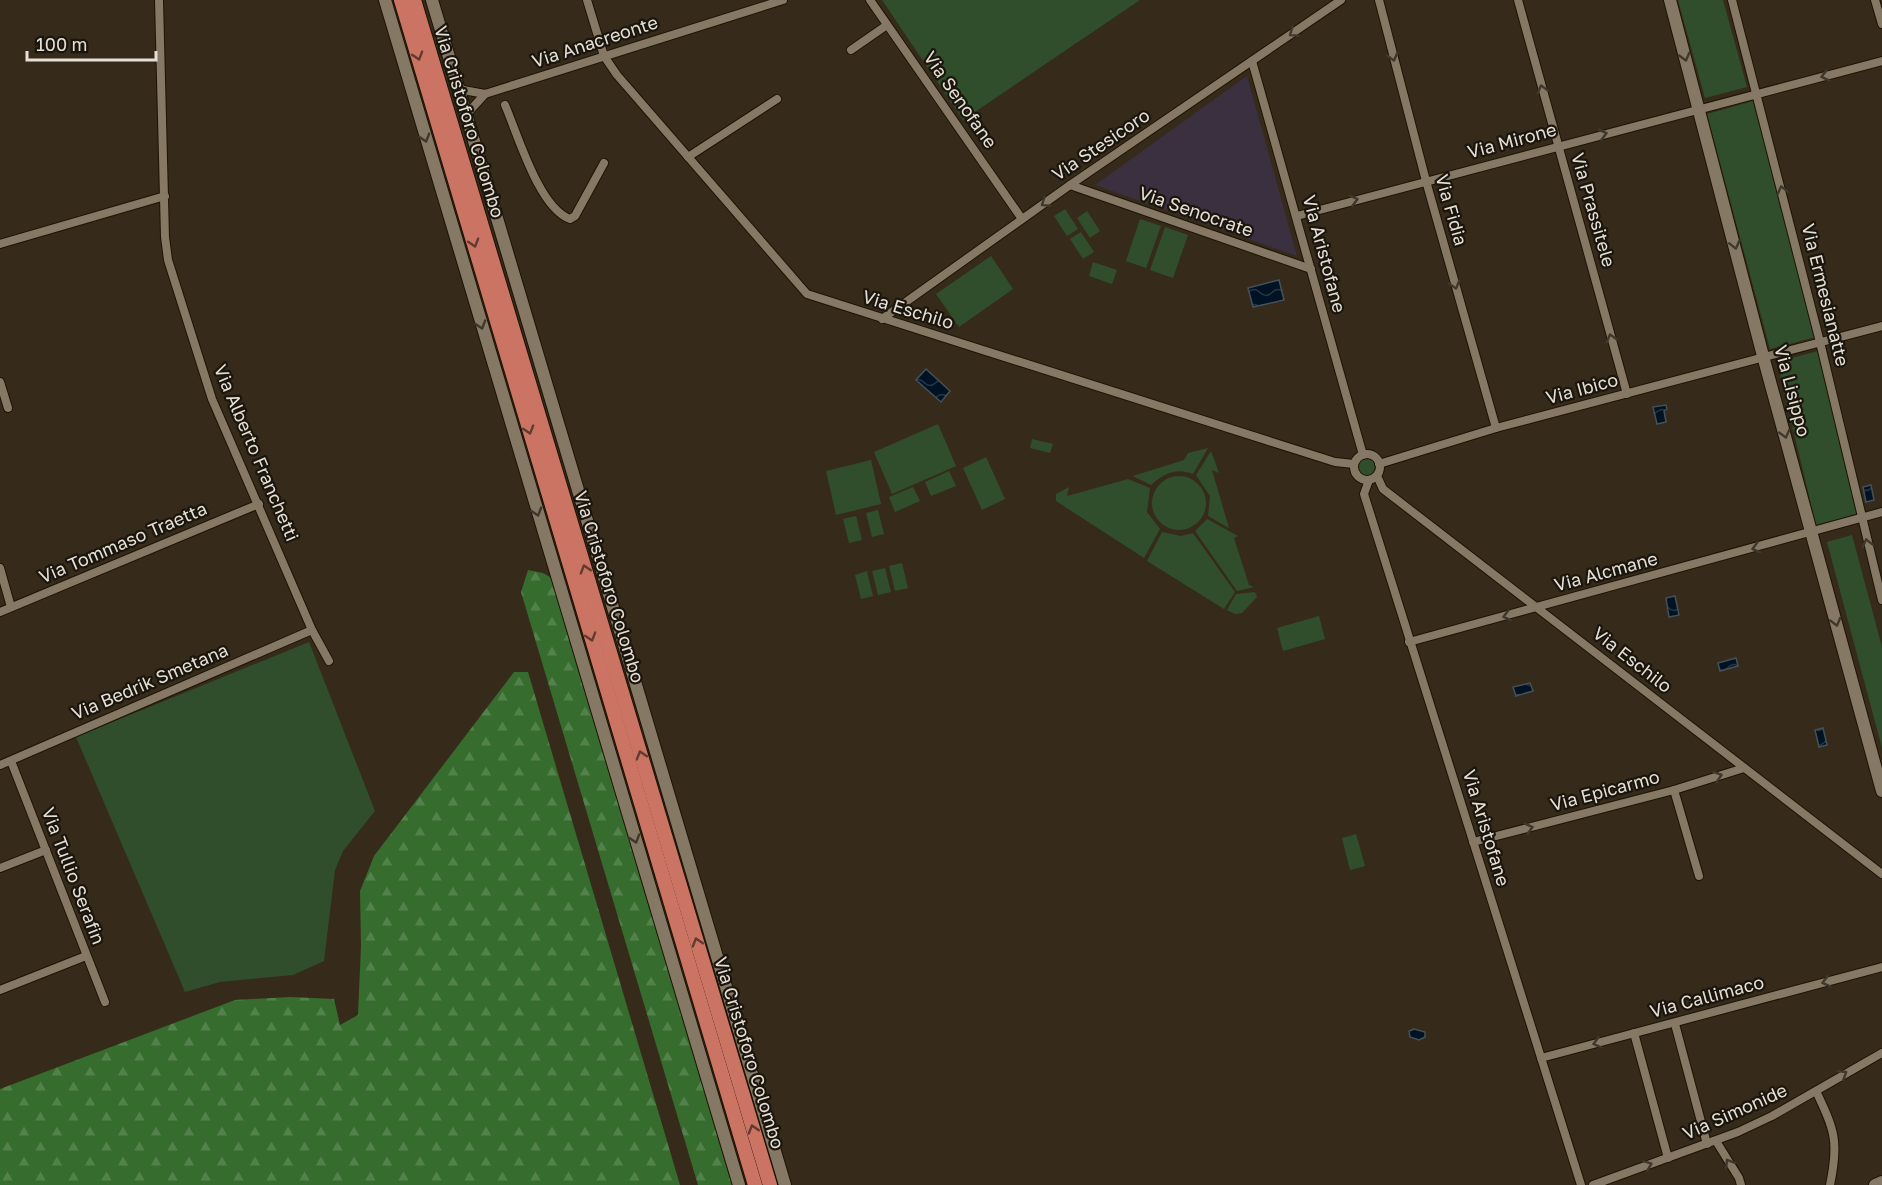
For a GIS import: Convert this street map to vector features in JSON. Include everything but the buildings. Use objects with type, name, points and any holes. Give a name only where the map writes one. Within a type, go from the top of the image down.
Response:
[{"type":"main road","name":"Via Cristoforo Colombo","points":[[401,0],[755,1185]]},
{"type":"main road","name":"Via Cristoforo Colombo","points":[[414,0],[770,1185]]},
{"type":"street","name":"Via Alberto Franchetti","points":[[159,0],[165,237],[173,278],[212,399],[312,630],[329,661]]},
{"type":"street","points":[[385,0],[739,1185]]},
{"type":"street","name":"Via Cristoforo Colombo","points":[[432,0],[785,1185]]},
{"type":"street","name":"Via Eschilo","points":[[587,0],[604,56],[617,75],[802,290],[817,299],[1335,462],[1354,464]]},
{"type":"street","name":"Via Anacreonte","points":[[458,89],[485,94],[783,0]]},
{"type":"street","name":"Via Senofane","points":[[870,0],[1022,219]]},
{"type":"street","name":"Via Stesicoro","points":[[882,319],[1022,219],[1341,0]]},
{"type":"street","name":"Via Fidia","points":[[1379,0],[1425,181],[1496,428]]},
{"type":"street","name":"Via Prassitele","points":[[1518,0],[1627,394]]},
{"type":"street","name":"Via Lisippo","points":[[1670,0],[1763,356],[1882,791]]},
{"type":"street","name":"Via Ermesianatte","points":[[1732,0],[1821,342],[1882,600]]},
{"type":"street","points":[[1875,0],[1882,24]]},
{"type":"street","points":[[850,50],[887,25]]},
{"type":"street","name":"Via Aristofane","points":[[1252,61],[1298,216],[1363,455]]},
{"type":"street","name":"Via Mirone","points":[[1298,216],[1757,93],[1882,62]]},
{"type":"street","points":[[465,116],[485,94]]},
{"type":"street","points":[[688,157],[777,99]]},
{"type":"street","points":[[506,105],[541,188],[558,214],[570,219],[575,216],[604,163]]},
{"type":"street","name":"Via Senocrate","points":[[1071,185],[1311,269]]},
{"type":"street","points":[[0,243],[165,195]]},
{"type":"street","name":"Via Ibico","points":[[1379,464],[1496,428],[1882,326]]},
{"type":"street","points":[[0,382],[8,408]]},
{"type":"street","points":[[1363,455],[1373,456],[1379,464],[1373,478],[1359,478],[1354,464],[1363,455]]},
{"type":"street","name":"Via Eschilo","points":[[1373,478],[1383,489],[1882,873]]},
{"type":"street","name":"Via Aristofane","points":[[1373,478],[1364,494],[1581,1185]]},
{"type":"street","name":"Via Tommaso Traetta","points":[[0,612],[259,504]]},
{"type":"street","name":"Via Alcmane","points":[[1409,642],[1882,512]]},
{"type":"street","points":[[0,568],[11,607]]},
{"type":"street","name":"Via Bedrik Smetana","points":[[0,765],[312,630]]},
{"type":"street","name":"Via Tullio Serafin","points":[[11,760],[105,1002]]},
{"type":"street","name":"Via Epicarmo","points":[[1473,842],[1674,790],[1744,768]]},
{"type":"street","points":[[1674,790],[1699,876]]},
{"type":"street","points":[[0,868],[46,849]]},
{"type":"street","points":[[0,990],[86,956]]},
{"type":"street","name":"Via Callimaco","points":[[1541,1058],[1882,967]]},
{"type":"street","points":[[1675,1024],[1711,1143],[1739,1178],[1741,1185]]},
{"type":"street","points":[[1634,1033],[1668,1158]]},
{"type":"street","name":"Via Simonide","points":[[1593,1185],[1614,1182],[1772,1116],[1882,1053]]},
{"type":"street","points":[[1816,1091],[1836,1138],[1830,1185]]},
{"type":"street","points":[[1875,1185],[1882,1182]]},
{"type":"shaded area","points":[[1247,76],[1297,256],[1095,185]]},
{"type":"green space","points":[[882,0],[1140,0],[963,120]]},
{"type":"green space","points":[[1678,0],[1723,0],[1747,87],[1705,98]]},
{"type":"green space","points":[[1753,101],[1816,337],[1770,349],[1707,114]]},
{"type":"green space","points":[[1065,209],[1078,229],[1067,236],[1054,216]]},
{"type":"green space","points":[[1087,211],[1100,231],[1090,238],[1077,218]]},
{"type":"green space","points":[[1140,219],[1161,226],[1146,268],[1126,261]]},
{"type":"green space","points":[[1165,227],[1188,235],[1173,278],[1150,270]]},
{"type":"green space","points":[[1081,232],[1094,252],[1083,259],[1070,239]]},
{"type":"green space","points":[[991,256],[1013,289],[959,327],[936,294]]},
{"type":"green space","points":[[1093,262],[1117,270],[1112,284],[1089,276]]},
{"type":"green space","points":[[1818,351],[1857,514],[1816,525],[1777,362]]},
{"type":"green space","points":[[938,424],[956,466],[892,494],[874,452]]},
{"type":"green space","points":[[1032,439],[1053,444],[1050,453],[1030,448]]},
{"type":"green space","points":[[1208,448],[1193,474],[1181,471],[1170,473],[1151,485],[1133,476],[1184,460],[1188,453]]},
{"type":"green space","points":[[1211,451],[1219,473],[1212,470],[1229,528],[1208,516],[1210,496],[1196,475]]},
{"type":"green space","points":[[986,457],[1005,499],[982,510],[963,468]]},
{"type":"green space","points":[[1362,458],[1370,458],[1375,463],[1373,474],[1362,476],[1357,471],[1357,463]]},
{"type":"green space","points":[[871,460],[881,504],[836,515],[826,471]]},
{"type":"green space","points":[[949,471],[956,486],[931,496],[925,482]]},
{"type":"green space","points":[[1174,476],[1184,476],[1194,480],[1202,488],[1206,503],[1202,518],[1194,526],[1184,530],[1174,530],[1164,526],[1156,518],[1152,508],[1152,498],[1156,488],[1164,480]]},
{"type":"green space","points":[[1128,479],[1150,488],[1147,512],[1160,529],[1144,558],[1056,501],[1056,494],[1069,487],[1067,496]]},
{"type":"green space","points":[[913,487],[920,501],[895,512],[889,497]]},
{"type":"green space","points":[[878,510],[884,534],[872,537],[866,513]]},
{"type":"green space","points":[[856,516],[862,540],[849,543],[843,519]]},
{"type":"green space","points":[[1207,519],[1238,536],[1234,538],[1249,585],[1254,587],[1237,591],[1195,531]]},
{"type":"green space","points":[[1162,532],[1181,536],[1193,533],[1235,592],[1224,609],[1147,561]]},
{"type":"green space","points":[[1852,535],[1882,647],[1882,748],[1827,542]]},
{"type":"green space","points":[[902,563],[908,588],[895,591],[889,566]]},
{"type":"green space","points":[[885,568],[891,592],[878,595],[872,571]]},
{"type":"green space","points":[[528,570],[543,573],[553,579],[732,1185],[698,1185],[521,592]]},
{"type":"green space","points":[[867,571],[873,596],[861,599],[855,575]]},
{"type":"green space","points":[[1255,592],[1257,597],[1242,613],[1235,614],[1227,610],[1236,594]]},
{"type":"green space","points":[[1319,616],[1325,639],[1283,651],[1277,628]]},
{"type":"green space","points":[[309,642],[375,811],[343,851],[335,870],[324,961],[293,975],[220,982],[185,992],[76,737]]},
{"type":"green space","points":[[514,672],[528,672],[680,1185],[0,1185],[0,1089],[235,1000],[290,997],[334,999],[340,1025],[358,1015],[361,946],[360,891],[374,856]]},
{"type":"green space","points":[[1356,834],[1365,866],[1350,870],[1342,838]]},
{"type":"water","points":[[1279,280],[1284,300],[1253,307],[1248,288]]},
{"type":"water","points":[[926,369],[950,391],[941,402],[916,380]]},
{"type":"water","points":[[1666,405],[1667,409],[1664,411],[1666,422],[1657,424],[1653,407]]},
{"type":"water","points":[[1871,485],[1874,500],[1866,502],[1863,487]]},
{"type":"water","points":[[1675,596],[1679,615],[1669,617],[1666,598]]},
{"type":"water","points":[[1736,658],[1738,666],[1720,671],[1718,663]]},
{"type":"water","points":[[1530,683],[1533,691],[1516,696],[1513,687]]},
{"type":"water","points":[[1823,728],[1827,745],[1819,747],[1815,730]]},
{"type":"water","points":[[1414,1029],[1425,1032],[1425,1037],[1419,1040],[1410,1037],[1409,1031]]}]
